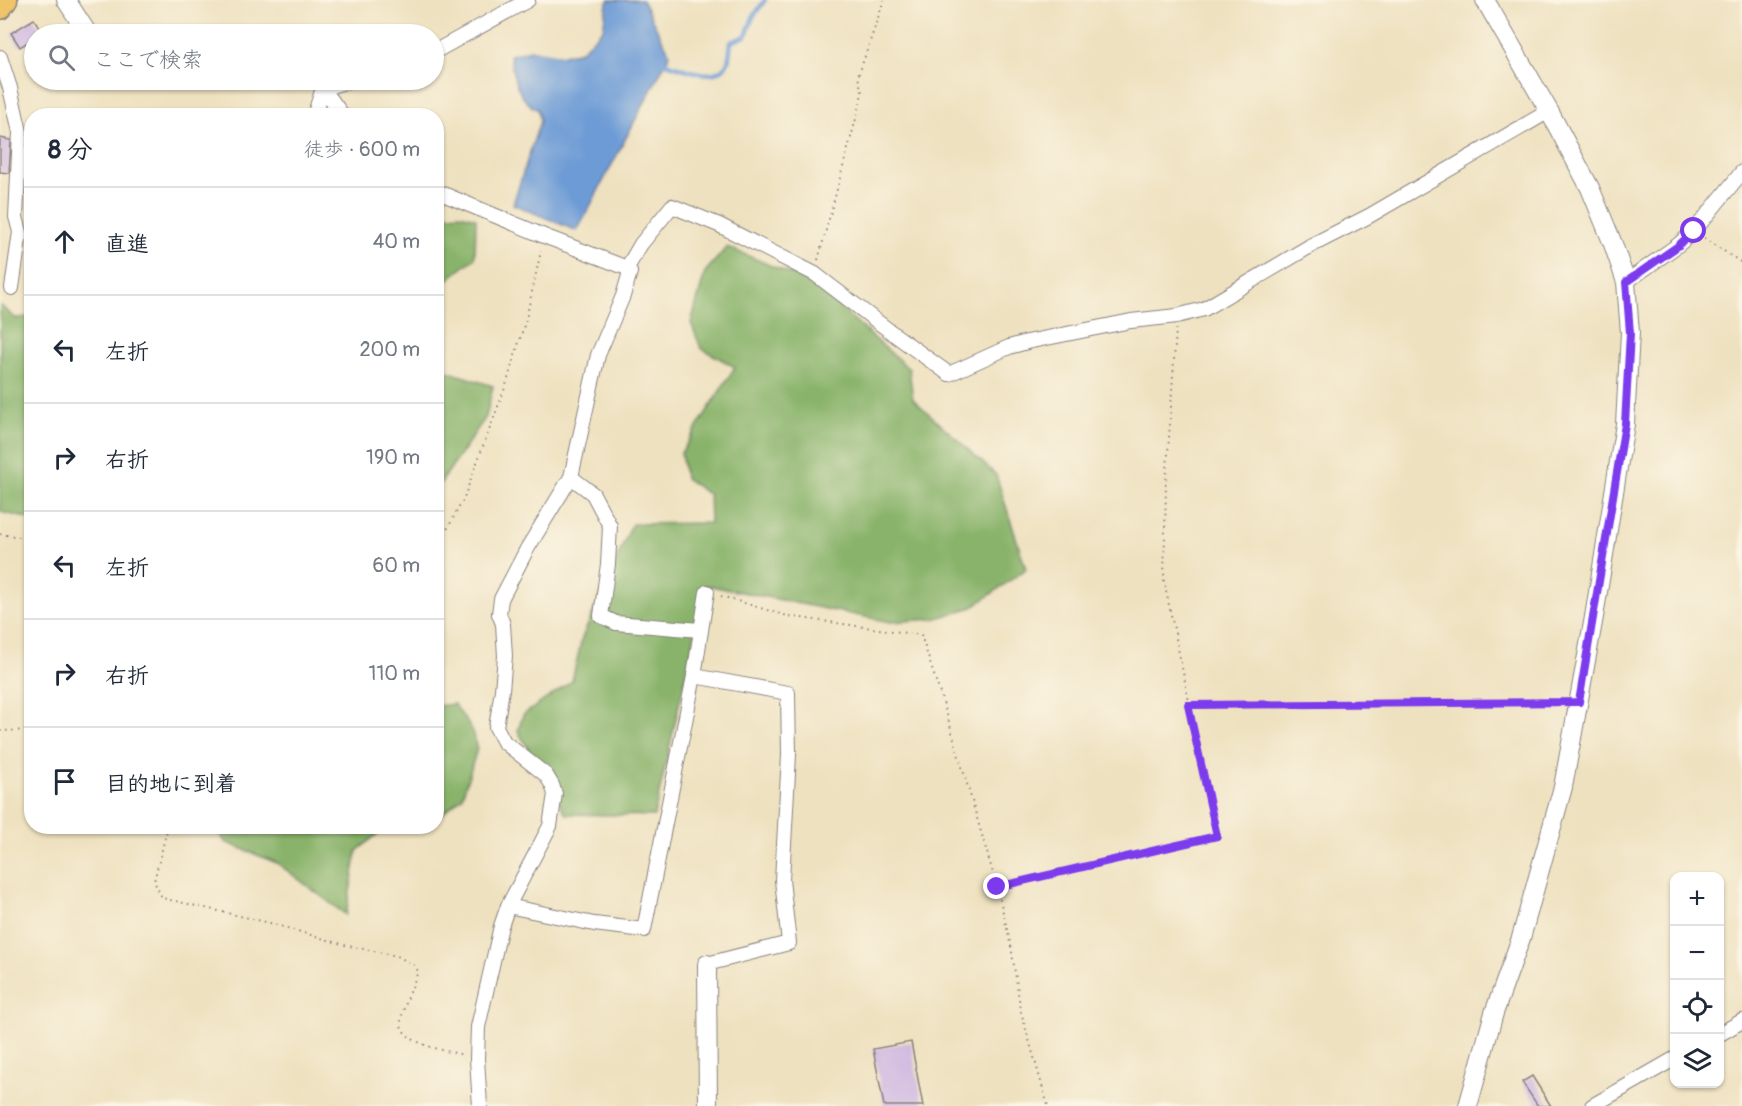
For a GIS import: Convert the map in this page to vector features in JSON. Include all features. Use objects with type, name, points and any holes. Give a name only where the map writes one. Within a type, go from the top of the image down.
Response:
[{"type":"main road","points":[[0,8],[6,0]]},
{"type":"street","points":[[66,0],[82,24]]},
{"type":"street","points":[[444,46],[528,0]]},
{"type":"street","points":[[1468,1106],[1494,1013],[1521,938],[1563,787],[1625,424],[1630,333],[1626,282],[1590,188],[1485,0]]},
{"type":"street","points":[[0,57],[24,127]]},
{"type":"street","points":[[316,108],[319,90]]},
{"type":"street","points":[[324,90],[337,108]]},
{"type":"street","points":[[627,268],[641,244],[672,206],[719,225],[815,274],[949,374],[1009,347],[1027,342],[1131,321],[1177,316],[1204,309],[1549,111]]},
{"type":"street","points":[[12,288],[20,232],[16,207],[24,148]]},
{"type":"street","points":[[1626,282],[1678,246],[1694,231],[1742,172]]},
{"type":"street","points":[[444,193],[627,268],[630,272],[623,296],[598,355],[571,477],[527,549],[501,599],[499,614],[503,624],[505,656],[496,727],[504,742],[546,775],[555,795],[550,826],[508,906],[501,926],[478,1027],[477,1059],[480,1106]]},
{"type":"street","points":[[571,477],[592,494],[610,526],[601,616],[616,623],[700,630]]},
{"type":"street","points":[[508,906],[594,924],[644,930],[694,676],[707,592]]},
{"type":"street","points":[[694,676],[788,693],[789,755],[782,880],[789,943],[707,964],[708,1106]]},
{"type":"street","points":[[1724,1031],[1742,1022]]},
{"type":"street","points":[[1592,1106],[1670,1061]]},
{"type":"path","points":[[815,274],[820,245],[860,104],[862,92],[858,77],[884,0]]},
{"type":"path","points":[[1694,231],[1742,263]]},
{"type":"path","points":[[444,535],[463,500],[506,385],[526,319],[544,236]]},
{"type":"path","points":[[997,887],[1217,836],[1164,581],[1166,484],[1177,316]]},
{"type":"path","points":[[0,534],[24,538]]},
{"type":"path","points":[[707,592],[787,616],[921,635],[997,887],[1011,946],[1021,1012],[1048,1106]]},
{"type":"path","points":[[1188,705],[1579,702]]},
{"type":"path","points":[[0,731],[24,730]]},
{"type":"path","points":[[166,834],[154,881],[162,898],[270,923],[345,945],[397,956],[408,961],[418,971],[401,1021],[402,1030],[410,1038],[422,1044],[477,1059]]},
{"type":"green space","points":[[460,214],[476,218],[475,258],[444,282],[444,215]]},
{"type":"green space","points":[[727,247],[812,283],[909,369],[913,399],[996,475],[1026,569],[973,607],[934,619],[890,622],[706,585],[654,816],[566,814],[518,731],[523,715],[572,681],[582,638],[632,524],[710,523],[709,495],[685,478],[681,453],[735,367],[701,348],[691,323],[705,272]]},
{"type":"green space","points":[[0,305],[15,318],[24,317],[24,517],[0,512]]},
{"type":"green space","points":[[444,370],[493,386],[486,417],[444,478]]},
{"type":"green space","points":[[454,704],[471,728],[477,749],[462,797],[444,812],[444,705]]},
{"type":"green space","points":[[220,834],[378,834],[357,851],[346,915],[277,863],[225,842]]},
{"type":"water","points":[[609,0],[642,0],[670,54],[577,231],[513,204],[540,121],[538,110],[525,100],[517,87],[510,55],[531,50],[564,55],[581,51],[603,29]]},
{"type":"building","points":[[34,19],[37,24],[26,24]]},
{"type":"building","points":[[24,25],[24,44],[20,47],[11,33]]},
{"type":"building","points":[[0,138],[11,140],[9,173],[0,172]]},
{"type":"building","points":[[911,1042],[923,1106],[884,1106],[873,1049]]},
{"type":"building","points":[[1532,1076],[1551,1106],[1538,1106],[1522,1082]]},
{"type":"waterway","points":[[660,61],[697,73],[716,73],[723,69],[728,61],[731,42],[746,36],[753,17],[765,0]]},
{"type":"route","points":[[997,887],[1217,836],[1188,705],[1579,702],[1625,424],[1630,333],[1626,282],[1678,246],[1694,231]]}]
